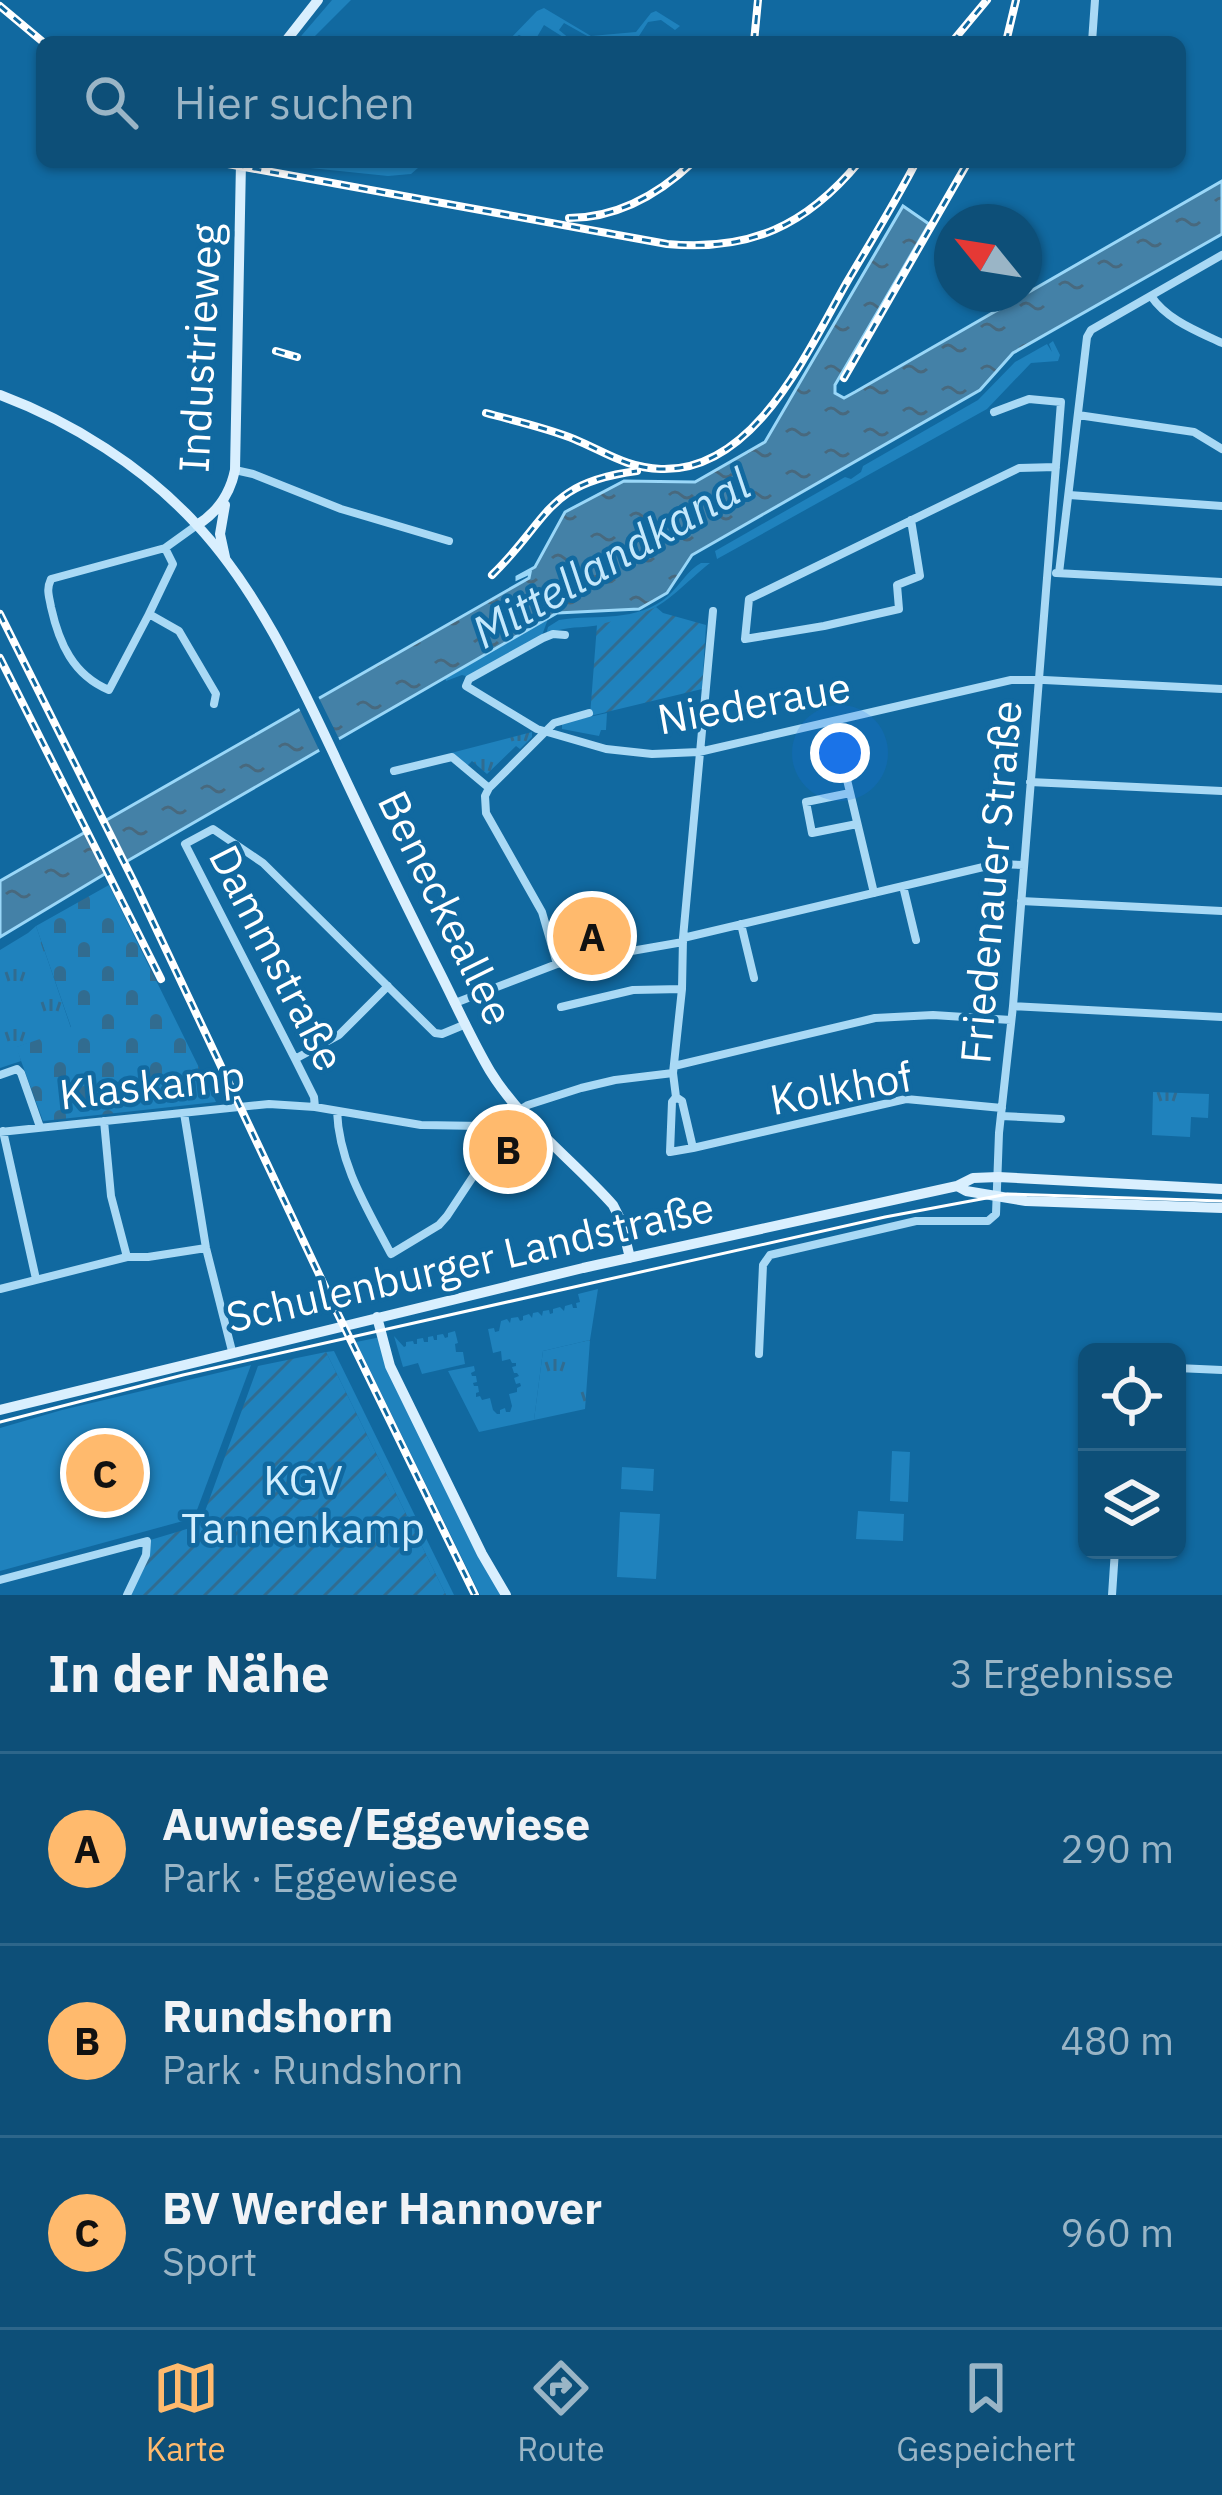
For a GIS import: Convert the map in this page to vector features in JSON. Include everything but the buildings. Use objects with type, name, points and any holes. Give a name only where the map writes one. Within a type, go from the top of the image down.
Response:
[{"type":"street","points":[[290,36],[318,0]]},
{"type":"street","points":[[1092,36],[1095,0]]},
{"type":"street","name":"Industrieweg","points":[[197,525],[214,513],[228,493],[235,470],[241,168]]},
{"type":"street","points":[[1059,573],[1091,330],[1222,255]]},
{"type":"street","points":[[1151,296],[1180,322],[1222,343]]},
{"type":"street","name":"Beneckeallee","points":[[0,395],[95,441],[197,525],[229,565],[304,691],[487,1066],[520,1110],[613,1205],[630,1258]]},
{"type":"street","name":"Friedenauer Straße","points":[[994,412],[1029,399],[1061,402],[1001,1112],[998,1196]]},
{"type":"street","points":[[1078,415],[1194,431],[1222,449]]},
{"type":"street","points":[[911,520],[920,576],[897,585],[899,609],[745,639],[749,598],[911,520],[1019,468],[1056,467]]},
{"type":"street","points":[[235,470],[449,541]]},
{"type":"street","name":"Beneckeallee","points":[[228,493],[220,534],[229,565]]},
{"type":"street","points":[[1069,495],[1222,506]]},
{"type":"street","points":[[165,548],[173,564],[109,690],[83,674],[68,655],[47,588],[51,579],[165,548],[197,525]]},
{"type":"street","points":[[1047,572],[1222,582]]},
{"type":"street","points":[[679,1099],[672,1102],[670,1152],[693,1148],[674,1070],[713,611]]},
{"type":"street","points":[[148,614],[179,631],[216,694],[214,704]]},
{"type":"street","name":"Niederaue","points":[[565,635],[543,638],[466,684],[467,688],[545,732],[627,753],[699,752],[1011,680],[1222,689]]},
{"type":"street","points":[[557,964],[542,912],[484,805],[489,788],[554,723],[589,713]]},
{"type":"street","points":[[833,722],[874,893]]},
{"type":"street","points":[[394,771],[452,757],[489,788]]},
{"type":"street","points":[[1030,782],[1222,791]]},
{"type":"street","points":[[850,793],[805,805],[814,834],[857,824]]},
{"type":"street","name":"Dammstraße","points":[[315,1106],[185,844],[213,829],[251,852],[435,1033],[466,1024]]},
{"type":"street","points":[[455,1003],[557,964],[683,940],[996,864],[1024,865]]},
{"type":"street","points":[[903,886],[916,940]]},
{"type":"street","points":[[1022,901],[1222,911]]},
{"type":"street","points":[[741,924],[754,978]]},
{"type":"street","points":[[295,1059],[339,1035],[388,986]]},
{"type":"street","points":[[561,1006],[633,990],[682,989]]},
{"type":"street","points":[[1013,1006],[1222,1017]]},
{"type":"street","name":"Klaskamp","points":[[2,1131],[269,1104],[315,1106],[421,1125],[483,1126],[581,1088],[674,1070],[875,1018],[933,1015],[1011,1020]]},
{"type":"street","points":[[0,1075],[17,1069],[21,1073],[40,1127]]},
{"type":"street","name":"Kolkhof","points":[[693,1148],[906,1099],[1061,1119]]},
{"type":"street","points":[[337,1111],[348,1169],[391,1254],[447,1216],[486,1157],[483,1126]]},
{"type":"street","points":[[184,1113],[206,1248],[232,1351]]},
{"type":"street","points":[[104,1121],[111,1196],[127,1257]]},
{"type":"street","points":[[2,1131],[36,1279]]},
{"type":"street","name":"Schulenburger Landstraße","points":[[0,1410],[377,1317],[957,1186],[973,1178],[1222,1190]]},
{"type":"street","name":"Schulenburger Landstraße","points":[[957,1186],[1026,1201],[1222,1208]]},
{"type":"street","name":"Schulenburger Landstraße","points":[[759,1354],[763,1265],[770,1255],[916,1221],[988,1221],[996,1214],[998,1196]]},
{"type":"street","points":[[0,1288],[127,1257],[206,1248]]},
{"type":"street","points":[[377,1317],[390,1366],[506,1595]]},
{"type":"street","points":[[1186,1368],[1222,1370]]},
{"type":"street","points":[[0,1580],[147,1541],[146,1556],[127,1595]]},
{"type":"street","points":[[1112,1595],[1114,1559]]},
{"type":"green space","points":[[332,0],[351,0],[315,36],[301,36]]},
{"type":"green space","points":[[544,8],[591,36],[564,23],[559,30],[566,36],[544,25],[538,36],[513,36]]},
{"type":"green space","points":[[656,11],[680,26],[675,30],[661,20],[648,22],[639,36],[591,36],[636,32]]},
{"type":"green space","points":[[310,168],[418,168],[411,174]]},
{"type":"green space","points":[[1053,341],[1058,361],[1031,363],[987,409],[717,559],[715,551],[845,477],[851,479],[863,466],[978,400],[1015,362],[1047,344],[1052,352],[1049,344]]},
{"type":"green space","points":[[701,563],[710,563],[650,611],[546,635],[548,627],[559,620],[630,614],[656,605]]},
{"type":"green space","points":[[656,607],[706,625],[702,689],[590,716],[597,625]]},
{"type":"green space","points":[[548,619],[541,638],[469,677],[446,681],[445,678]]},
{"type":"green space","points":[[607,713],[606,730],[599,736],[562,729],[562,723]]},
{"type":"green space","points":[[532,732],[520,749],[516,746],[487,774],[472,761],[467,766],[451,753]]},
{"type":"green space","points":[[109,885],[216,1102],[43,1121],[16,1047],[71,1027],[36,926]]},
{"type":"green space","points":[[603,921],[609,944],[580,946],[576,927]]},
{"type":"green space","points":[[36,926],[71,1028],[17,1047],[21,1061],[0,1068],[0,950]]},
{"type":"green space","points":[[1153,1092],[1209,1094],[1208,1118],[1191,1117],[1190,1137],[1152,1135]]},
{"type":"green space","points":[[516,1124],[534,1142],[510,1167],[490,1153],[488,1137],[493,1130]]},
{"type":"green space","points":[[598,1289],[590,1340],[543,1351],[534,1420],[479,1432],[448,1371],[474,1366],[476,1397],[490,1398],[497,1414],[505,1408],[510,1412],[509,1394],[521,1386],[514,1378],[519,1376],[512,1367],[516,1363],[502,1361],[501,1351],[493,1353],[488,1329],[499,1331],[501,1321],[510,1323],[511,1318],[520,1321],[523,1316],[532,1318],[538,1312],[542,1316],[543,1311],[550,1314],[560,1307],[564,1311],[572,1304],[577,1308],[578,1294]]},
{"type":"green space","points":[[455,1331],[456,1352],[463,1352],[465,1364],[422,1374],[418,1363],[403,1367],[394,1336],[404,1347],[406,1342],[417,1344],[423,1338],[428,1342],[433,1336],[437,1340],[437,1335],[445,1338]]},
{"type":"green space","points":[[381,1337],[506,1595],[480,1595],[356,1342]]},
{"type":"green space","points":[[590,1340],[585,1409],[534,1420],[543,1351]]},
{"type":"green space","points":[[334,1351],[454,1595],[446,1595],[326,1352]]},
{"type":"green space","name":"KGV Tannenkamp","points":[[326,1352],[446,1595],[127,1595],[146,1555],[147,1541],[200,1525],[258,1366]]},
{"type":"green space","points":[[251,1365],[194,1518],[0,1571],[0,1428]]},
{"type":"green space","points":[[892,1451],[910,1452],[908,1502],[890,1501]]},
{"type":"green space","points":[[622,1467],[654,1469],[653,1491],[621,1489]]},
{"type":"green space","points":[[858,1511],[904,1514],[903,1541],[856,1539]]},
{"type":"green space","points":[[620,1512],[660,1514],[656,1579],[617,1577]]},
{"type":"water","name":"Mittellandkanal","points":[[1222,181],[1222,234],[1013,353],[980,390],[692,555],[667,593],[639,609],[557,613],[0,937],[0,881],[529,578],[530,573],[517,577],[535,567],[565,512],[624,481],[695,482],[765,442],[903,206],[929,224],[835,385],[835,393],[844,398],[994,312],[1042,312],[1042,284]]},
{"type":"pier","points":[[316,692],[342,745],[322,756],[297,704]]},
{"type":"pier","points":[[104,816],[130,867],[107,879],[82,829]]},
{"type":"tram line","points":[[0,1422],[183,1375],[885,1217],[1008,1194],[1222,1201]]},
{"type":"railway","points":[[755,36],[758,0]]},
{"type":"railway","points":[[957,36],[987,0]]},
{"type":"railway","points":[[1007,36],[1016,0]]},
{"type":"railway","points":[[0,6],[36,36]]},
{"type":"railway","points":[[250,168],[667,244],[697,245],[775,230],[819,203],[854,168]]},
{"type":"railway","points":[[569,218],[620,209],[686,168]]},
{"type":"railway","points":[[486,413],[553,431],[649,468],[694,465],[724,451],[751,429],[796,372],[913,168]]},
{"type":"railway","points":[[844,378],[965,168]]},
{"type":"railway","points":[[276,351],[297,357]]},
{"type":"railway","points":[[492,575],[566,494],[584,484],[637,471]]},
{"type":"railway","points":[[0,614],[137,888],[475,1595]]},
{"type":"railway","points":[[0,658],[161,979]]},
{"type":"place","name":"Auwiese/Eggewiese","points":[[592,936]]},
{"type":"place","name":"Rundshorn","points":[[508,1149]]},
{"type":"place","name":"BV Werder Hannover","points":[[105,1473]]}]
